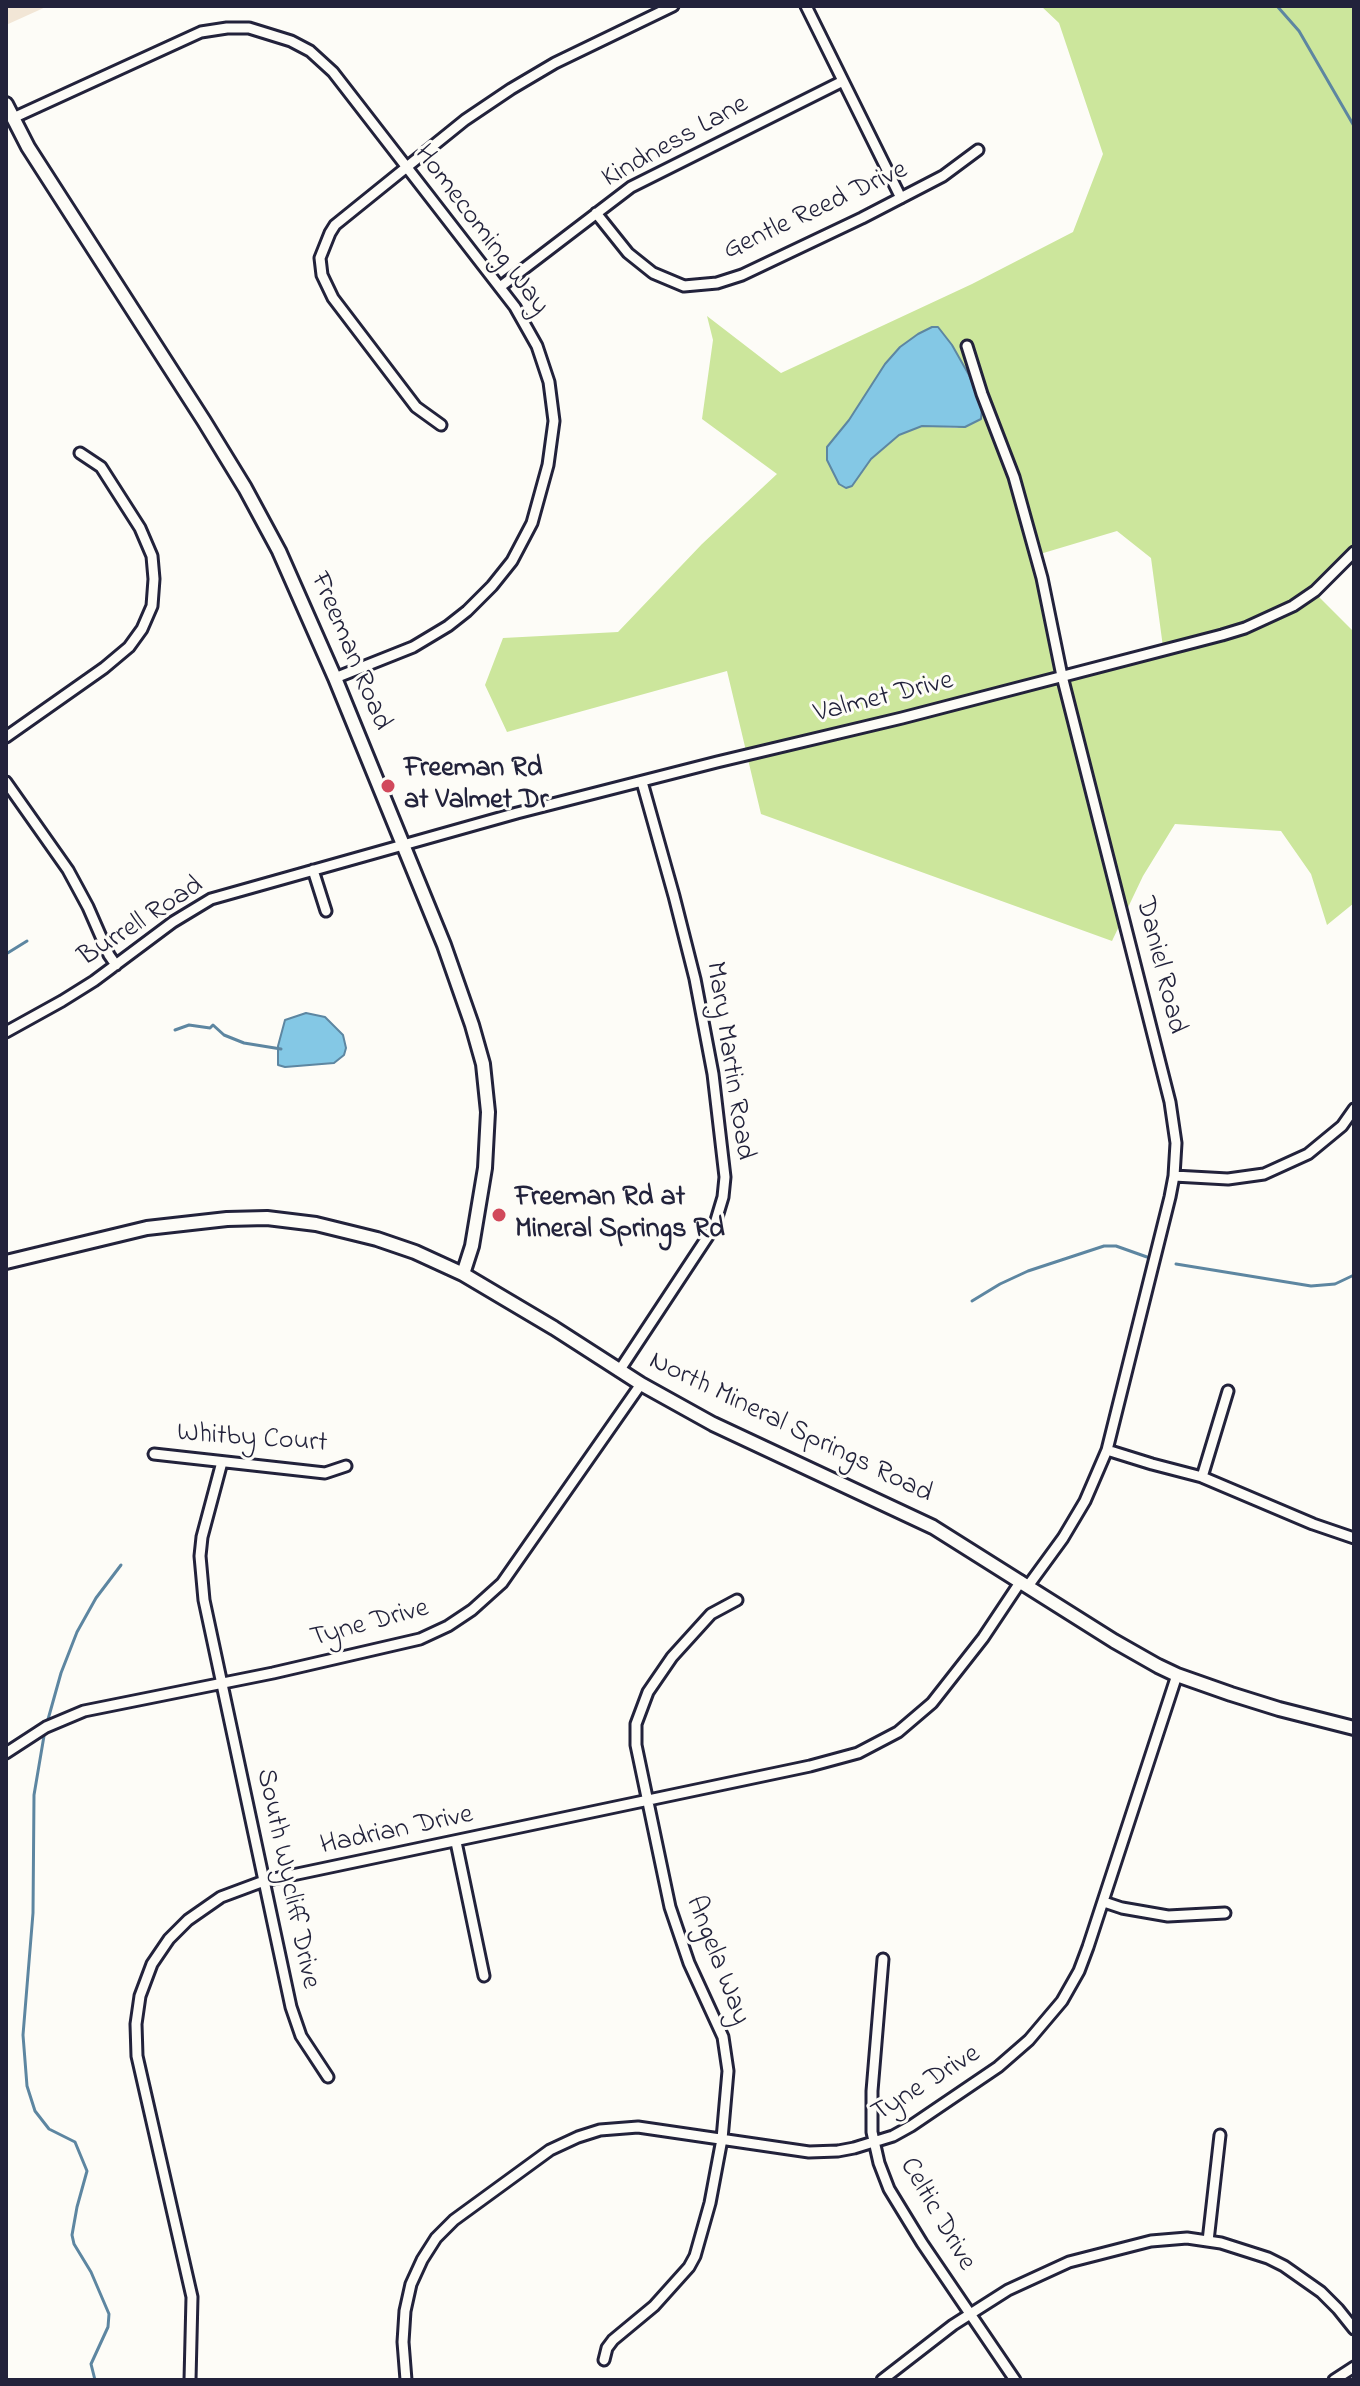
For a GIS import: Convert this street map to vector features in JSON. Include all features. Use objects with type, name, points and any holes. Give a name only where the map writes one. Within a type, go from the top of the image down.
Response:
[{"type":"street","points":[[441,425],[416,407],[333,298],[322,275],[320,258],[335,225],[465,120],[511,89],[555,63],[673,6]]},
{"type":"street","points":[[806,6],[901,198]]},
{"type":"street","name":"Homecoming Way","points":[[13,118],[201,32],[249,28],[275,34],[310,51],[333,72],[500,287],[537,346],[549,382],[554,424],[548,465],[532,523],[512,561],[492,586],[448,626],[413,647],[335,678]]},
{"type":"street","name":"Kindness Lane","points":[[500,287],[631,187],[843,81]]},
{"type":"street","name":"Freeman Road","points":[[6,104],[28,147],[245,488],[279,551],[335,678],[460,990],[483,1064],[488,1140],[472,1246],[463,1274]]},
{"type":"street","name":"Gentle Reed Drive","points":[[596,213],[628,253],[653,273],[684,286],[717,283],[742,275],[901,198],[943,176],[978,150]]},
{"type":"street","name":"Daniel Road","points":[[967,346],[1017,489],[1042,578],[1062,676],[1170,1102],[1176,1143],[1174,1176],[1107,1450],[1070,1526],[1024,1583]]},
{"type":"street","points":[[6,737],[129,647],[142,629],[152,606],[152,556],[140,528],[101,467],[80,453]]},
{"type":"street","name":"Valmet Drive","points":[[403,846],[517,813],[1196,643],[1293,606],[1315,591],[1354,552]]},
{"type":"street","points":[[6,782],[68,870],[116,965]]},
{"type":"street","name":"Mary Martin Road","points":[[619,1371],[714,1227],[721,1207],[725,1177],[713,1074],[698,992],[642,782]]},
{"type":"street","name":"Burrell Road","points":[[6,1032],[62,1001],[173,922],[211,899],[403,846]]},
{"type":"street","points":[[313,870],[326,911]]},
{"type":"street","points":[[1174,1176],[1228,1179],[1264,1174],[1308,1154],[1342,1126],[1354,1109]]},
{"type":"street","name":"North Mineral Springs Road","points":[[6,1262],[147,1228],[255,1218],[316,1224],[415,1252],[463,1274],[619,1371],[713,1424],[913,1516],[1114,1641],[1177,1675],[1279,1709],[1354,1728]]},
{"type":"street","name":"Tyne Drive","points":[[8,1747],[84,1711],[273,1673],[420,1639],[448,1626],[465,1616],[502,1583],[641,1384]]},
{"type":"street","points":[[1202,1477],[1228,1391]]},
{"type":"street","points":[[1107,1450],[1202,1477],[1327,1530],[1354,1538]]},
{"type":"street","name":"Whitby Court","points":[[154,1454],[325,1473],[346,1466]]},
{"type":"street","name":"South Wycliff Drive","points":[[222,1462],[206,1518],[200,1556],[204,1600],[296,2023],[307,2047],[328,2077]]},
{"type":"street","name":"Hadrian Drive","points":[[190,2380],[192,2297],[137,2056],[137,2010],[143,1985],[152,1964],[179,1929],[214,1901],[264,1881],[647,1801],[858,1753],[883,1741],[932,1703],[1024,1583]]},
{"type":"street","name":"Angela Way","points":[[604,2360],[613,2340],[654,2306],[695,2256],[708,2214],[722,2139],[728,2071],[726,2049],[717,2022],[679,1935],[666,1889],[635,1734],[637,1716],[656,1677],[672,1657],[711,1614],[737,1600]]},
{"type":"street","name":"Tyne Drive","points":[[406,2380],[404,2326],[407,2298],[417,2271],[444,2229],[550,2150],[600,2130],[638,2127],[821,2152],[846,2150],[874,2143],[911,2126],[998,2067],[1035,2034],[1062,2001],[1079,1971],[1177,1675]]},
{"type":"street","points":[[456,1842],[484,1976]]},
{"type":"street","points":[[1104,1902],[1168,1916],[1225,1913]]},
{"type":"street","name":"Celtic Drive","points":[[883,1959],[871,2118],[879,2163],[889,2189],[922,2243],[1015,2380]]},
{"type":"street","points":[[1208,2241],[1220,2135]]},
{"type":"street","points":[[882,2380],[970,2313],[1008,2290],[1095,2254],[1151,2241],[1187,2238],[1245,2249],[1284,2266],[1321,2292],[1354,2329]]},
{"type":"street","points":[[1334,2380],[1354,2367]]},
{"type":"shaded area","points":[[6,6],[48,6],[6,25]]},
{"type":"green space","points":[[1041,6],[1354,6],[1354,558],[1317,595],[1354,632],[1354,903],[1327,925],[1311,874],[1281,831],[1175,824],[1143,876],[1112,941],[761,814],[727,671],[507,732],[485,685],[503,638],[618,632],[702,544],[777,474],[702,419],[713,340],[707,316],[781,373],[972,284],[1073,232],[1103,154],[1059,23]],"holes":[[[874,382],[959,428],[922,426],[899,435],[871,459],[852,486],[827,447]],[[1117,531],[1151,558],[1163,647],[1067,672],[1040,554]]]},
{"type":"water","points":[[932,327],[938,327],[952,345],[969,375],[982,407],[981,419],[965,427],[922,426],[899,435],[871,459],[852,486],[846,488],[839,484],[827,460],[827,447],[849,420],[885,364],[900,347]]},
{"type":"water","points":[[306,1013],[325,1017],[343,1035],[344,1055],[334,1063],[278,1065],[278,1046],[285,1020]]},
{"type":"waterway","points":[[1277,6],[1299,31],[1354,126]]},
{"type":"waterway","points":[[6,954],[27,941]]},
{"type":"waterway","points":[[175,1030],[189,1025],[210,1028],[213,1025],[224,1035],[244,1043],[281,1049]]},
{"type":"waterway","points":[[972,1301],[1028,1271],[1104,1246],[1116,1246],[1147,1257]]},
{"type":"waterway","points":[[1176,1264],[1311,1286],[1335,1284],[1354,1275]]},
{"type":"waterway","points":[[47,1723],[77,1632],[96,1598],[121,1565]]},
{"type":"waterway","points":[[45,1730],[34,1795],[33,1913],[23,2035],[27,2086],[35,2111],[49,2129],[75,2142],[87,2171],[72,2235],[109,2314],[108,2327],[91,2364],[95,2380]]},
{"type":"place","name":"Freeman Rd at Valmet Dr","points":[[388,786]]},
{"type":"place","name":"Freeman Rd at Mineral Springs Rd","points":[[499,1215]]}]
